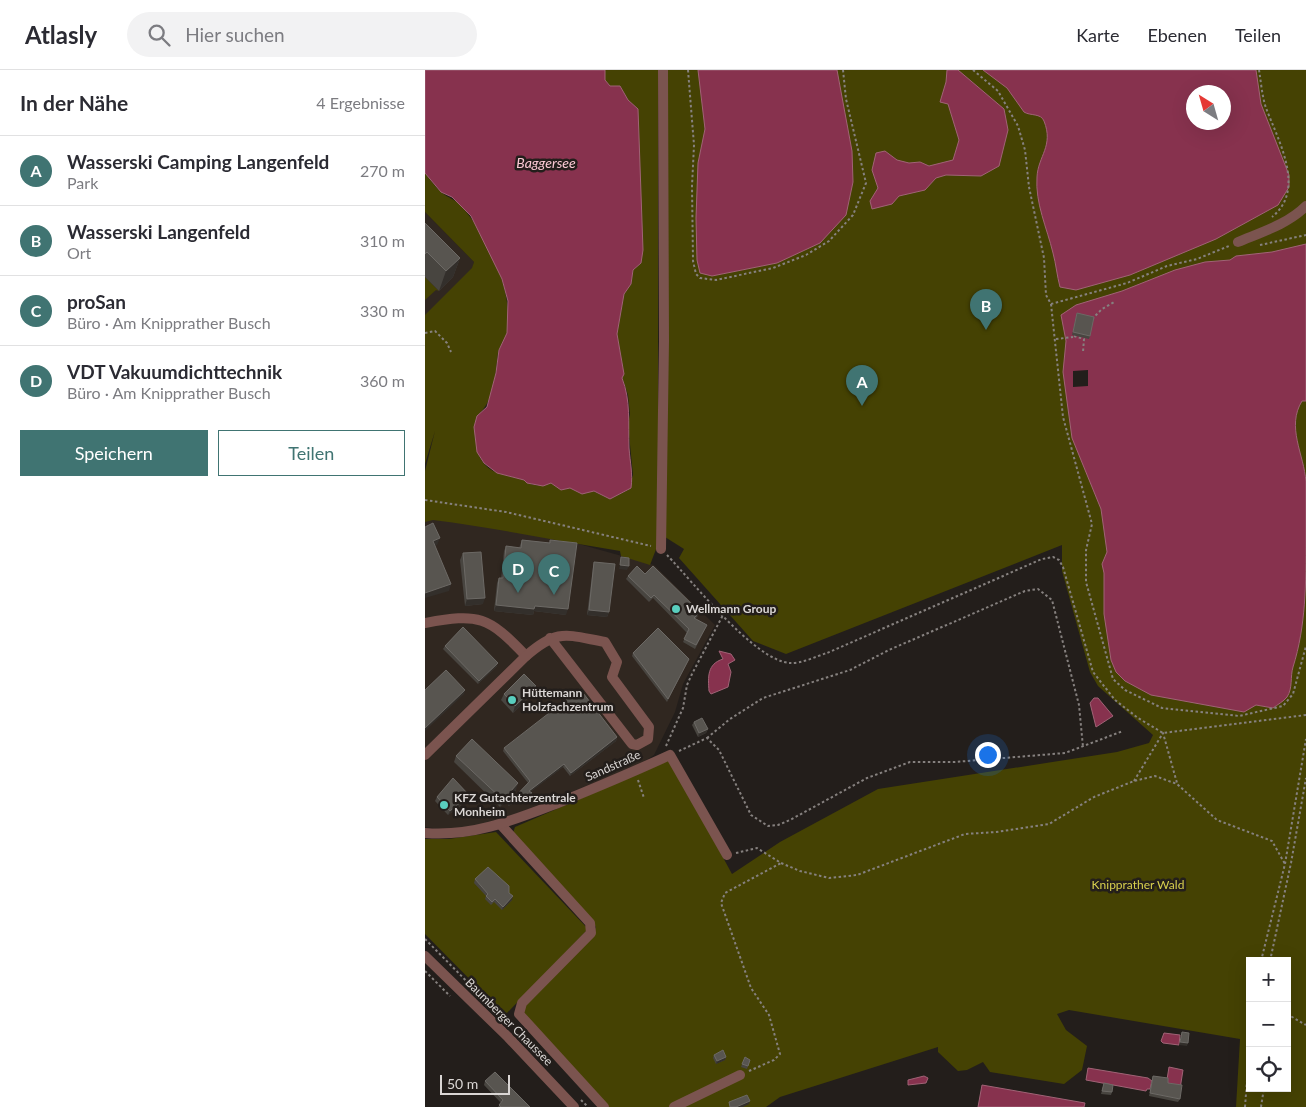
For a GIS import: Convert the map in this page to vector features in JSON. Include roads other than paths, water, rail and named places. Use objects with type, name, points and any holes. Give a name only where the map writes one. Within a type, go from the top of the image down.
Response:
[{"type":"street","points":[[661,548],[664,340],[663,70]]},
{"type":"street","points":[[1238,242],[1273,228],[1297,214],[1306,206]]},
{"type":"street","points":[[425,623],[472,617],[493,624],[526,656]]},
{"type":"street","points":[[425,755],[526,656],[550,638],[561,634],[605,642],[617,662],[611,677],[649,727],[648,739],[637,746],[632,744],[550,638]]},
{"type":"street","name":"Sandstraße","points":[[425,833],[463,833],[501,825],[670,754],[727,855]]},
{"type":"street","points":[[501,825],[590,924],[591,933],[522,1003],[519,1014],[604,1107]]},
{"type":"street","name":"Baumberger Chaussee","points":[[425,956],[508,1037],[574,1107]]},
{"type":"street","points":[[674,1107],[740,1075]]},
{"type":"water","name":"Baggersee","points":[[425,70],[605,70],[605,80],[610,86],[620,86],[628,100],[638,109],[643,250],[641,263],[633,270],[631,284],[624,294],[617,334],[624,374],[622,378],[628,404],[632,483],[631,488],[610,499],[594,491],[582,494],[570,488],[561,490],[551,483],[543,486],[497,473],[484,463],[477,452],[474,427],[477,416],[487,407],[496,373],[499,350],[507,333],[508,301],[502,279],[471,216],[452,197],[441,192],[425,173]]},
{"type":"water","points":[[698,70],[837,70],[852,151],[853,182],[846,215],[820,243],[777,263],[712,276],[700,273],[697,260],[696,218],[698,163],[705,129]]},
{"type":"water","points":[[947,70],[958,70],[1004,109],[1008,130],[999,166],[981,176],[946,175],[936,178],[925,190],[899,196],[892,204],[872,209],[870,201],[878,188],[872,170],[876,153],[885,151],[897,160],[909,163],[920,162],[929,166],[953,160],[959,140],[948,104],[940,102],[946,82]]},
{"type":"water","points":[[983,70],[1256,70],[1261,104],[1289,175],[1289,187],[1278,205],[1216,239],[1130,275],[1076,290],[1060,287],[1037,187],[1038,170],[1046,144],[1047,130],[1043,118],[1024,112],[1007,88]]},
{"type":"water","points":[[1306,244],[1306,401],[1302,401],[1297,411],[1296,421],[1297,441],[1306,482],[1305,588],[1301,636],[1292,671],[1289,694],[1273,708],[1256,705],[1244,712],[1151,695],[1125,681],[1116,672],[1111,660],[1104,614],[1104,573],[1102,564],[1107,552],[1101,509],[1072,438],[1063,372],[1066,341],[1061,315],[1076,305],[1122,291],[1175,270],[1205,262],[1230,260],[1236,256],[1272,252]]},
{"type":"water","points":[[719,651],[731,654],[735,660],[728,664],[731,672],[728,687],[711,694],[709,691],[709,676],[711,668],[723,659]]},
{"type":"water","points":[[1094,698],[1098,698],[1113,716],[1096,727],[1090,703]]},
{"type":"water","points":[[1164,1033],[1180,1035],[1179,1045],[1163,1043],[1161,1041]]},
{"type":"water","points":[[1169,1067],[1183,1070],[1180,1089],[1166,1086]]},
{"type":"water","points":[[1088,1068],[1148,1078],[1152,1081],[1150,1089],[1146,1091],[1086,1080]]},
{"type":"water","points":[[924,1076],[928,1078],[926,1083],[908,1085],[908,1080]]},
{"type":"water","points":[[982,1085],[1085,1103],[1084,1107],[978,1107]]},
{"type":"place","name":"Wasserski Langenfeld","points":[[986,330]]},
{"type":"place","name":"Wasserski Camping Langenfeld","points":[[862,406]]},
{"type":"place","name":"VDT Vakuumdichttechnik","points":[[518,593]]},
{"type":"place","name":"proSan","points":[[554,595]]},
{"type":"place","name":"Wellmann Group","points":[[676,609]]},
{"type":"place","name":"Hüttemann Holzfachzentrum","points":[[512,700]]},
{"type":"place","name":"KFZ Gutachterzentrale Monheim","points":[[444,805]]},
{"type":"park label","name":"Knipprather Wald","points":[[1138,885]]}]
